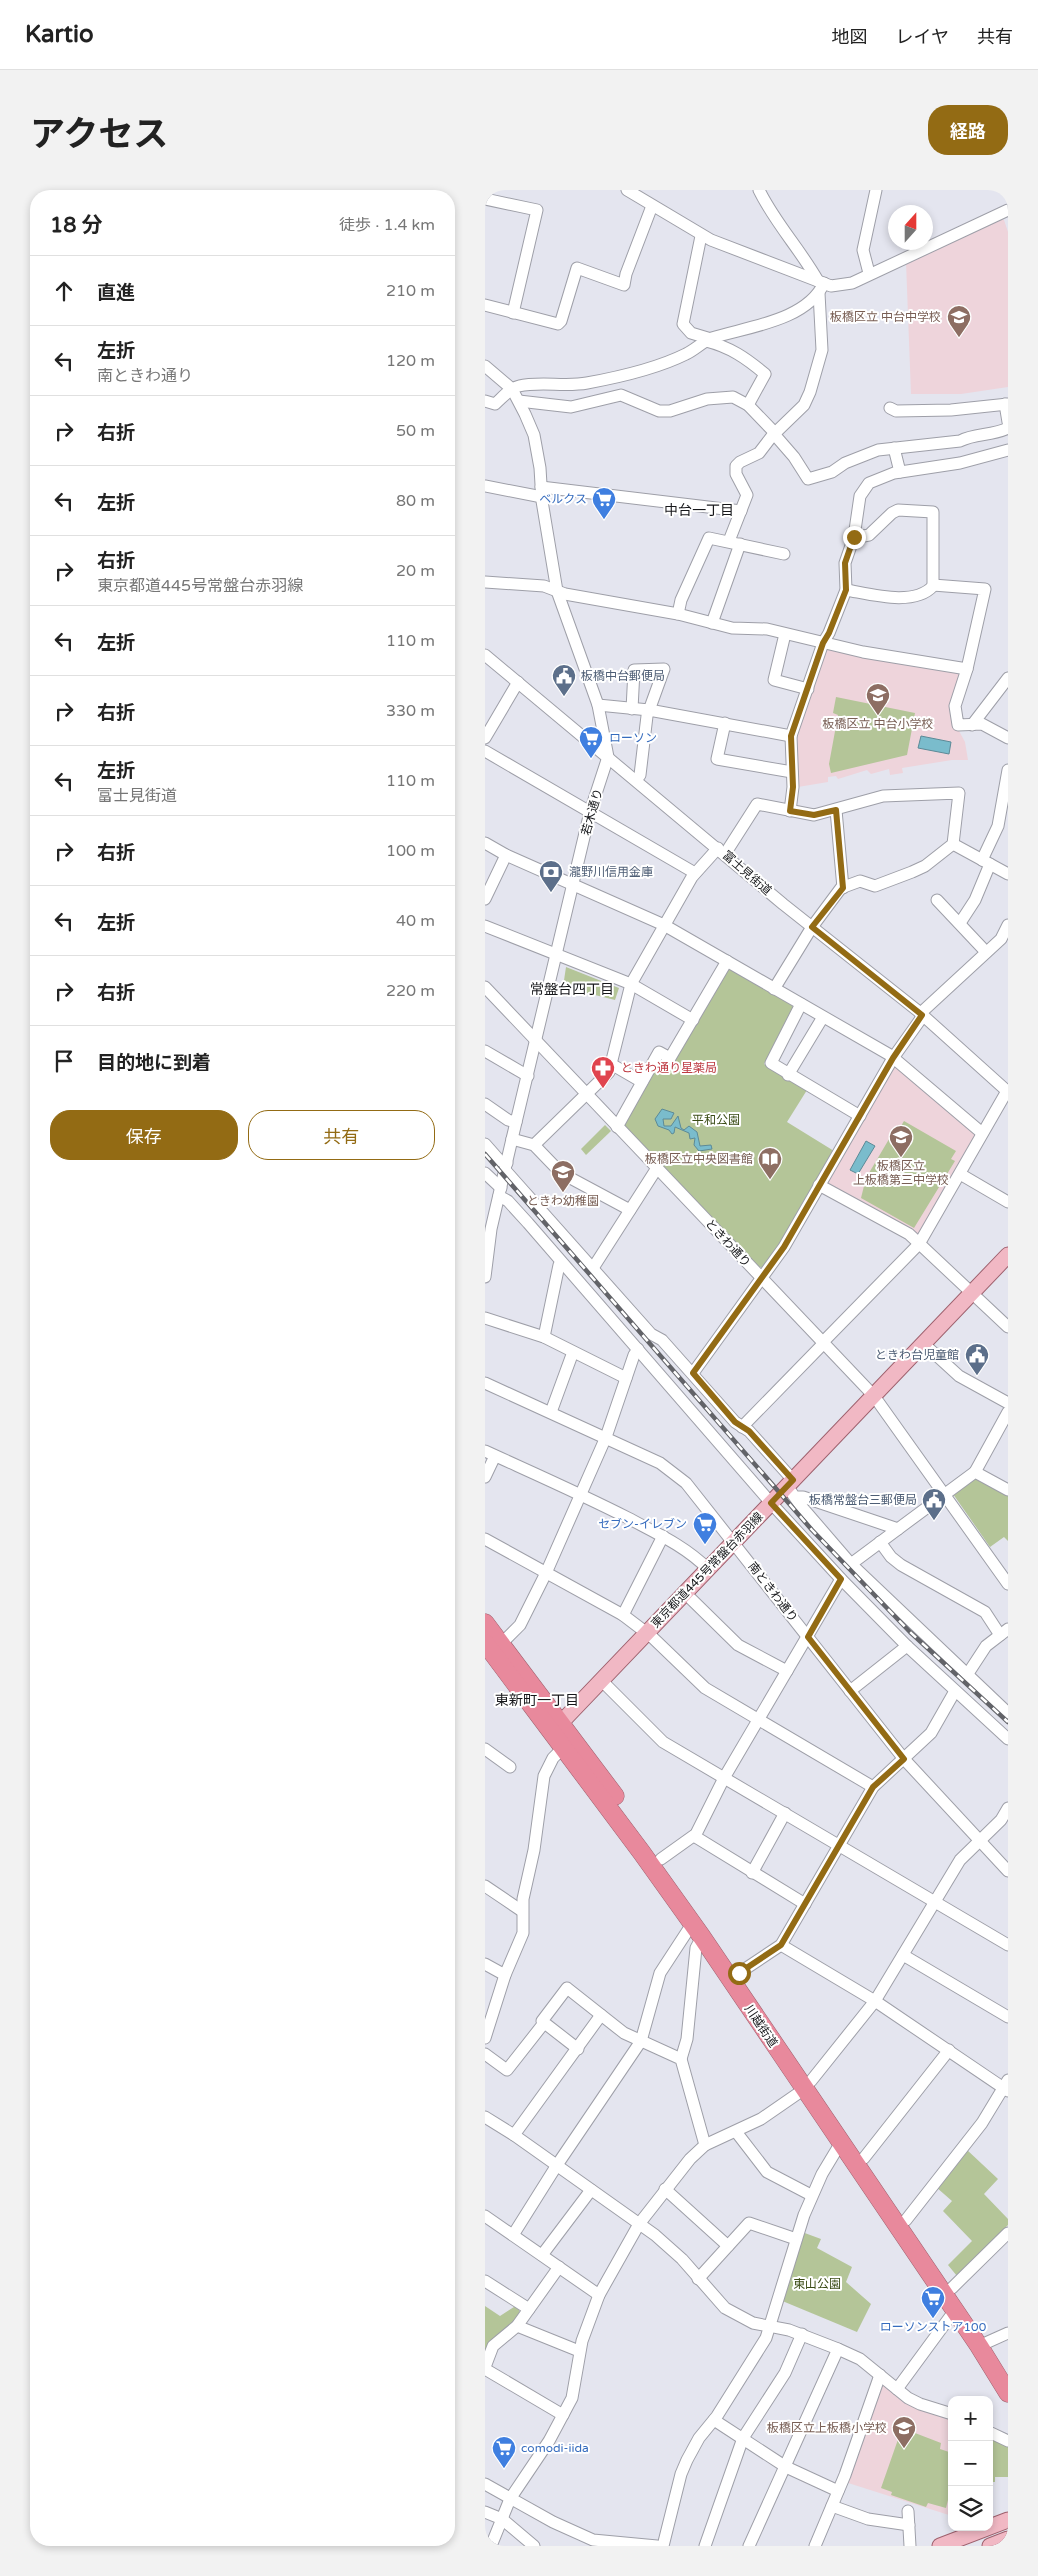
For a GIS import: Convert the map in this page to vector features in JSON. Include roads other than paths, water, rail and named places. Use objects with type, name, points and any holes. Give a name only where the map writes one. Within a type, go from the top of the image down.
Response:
[{"type":"highway","name":"川越街道","points":[[485,1623],[493,1643],[567,1743],[642,1853],[807,2085],[864,2158],[952,2288],[1008,2393]]},
{"type":"highway","name":"川越街道","points":[[567,1743],[661,1859],[739,1973],[807,2085],[840,2144],[955,2310],[1008,2372]]},
{"type":"main road","name":"東京都道445号常盤台赤羽線","points":[[556,1728],[771,1503],[792,1488],[874,1396],[1008,1255]]},
{"type":"main road","points":[[940,2546],[1008,2520]]},
{"type":"main road","points":[[988,2542],[1008,2530]]},
{"type":"main road","points":[[965,2546],[1008,2539]]},
{"type":"street","points":[[627,190],[701,236],[821,286],[850,284],[869,273],[1007,215]]},
{"type":"street","points":[[712,623],[741,510],[747,495],[736,474],[736,466],[759,452],[804,405],[822,354],[821,286],[808,262],[773,217],[759,190]]},
{"type":"street","points":[[869,273],[863,250],[876,190]]},
{"type":"street","points":[[485,199],[537,210],[513,313]]},
{"type":"street","points":[[485,305],[558,324],[561,321],[577,268],[624,285],[626,274],[652,206]]},
{"type":"street","points":[[701,236],[683,324],[691,334],[741,354],[765,374],[748,405]]},
{"type":"street","points":[[485,401],[495,404],[512,389],[519,386],[586,383],[641,370],[687,354],[708,340],[780,319],[821,286]]},
{"type":"street","points":[[485,366],[512,389],[533,435],[540,468],[541,492],[557,591],[598,705],[609,757]]},
{"type":"street","points":[[519,401],[571,407],[621,395],[659,411],[670,411],[707,399],[733,397],[748,405],[775,434],[809,479],[832,472],[845,463],[878,450],[960,441],[968,437],[999,433],[1008,428]]},
{"type":"street","points":[[890,408],[896,411],[951,410],[1007,404],[1008,422]]},
{"type":"street","points":[[894,448],[900,472]]},
{"type":"street","points":[[790,811],[791,736],[823,643],[829,633],[846,590],[845,563],[853,538],[860,496],[864,489],[869,483],[878,478],[900,472],[960,463],[1008,450]]},
{"type":"street","points":[[485,486],[741,510]]},
{"type":"street","points":[[846,590],[897,598],[927,592],[933,585],[933,512],[898,510],[892,513],[869,535],[853,538]]},
{"type":"street","points":[[678,614],[681,600],[709,538],[784,554]]},
{"type":"street","points":[[485,582],[544,586],[557,591],[623,606],[678,614],[733,628],[767,629],[823,643],[967,669]]},
{"type":"street","points":[[933,585],[985,589],[967,669],[955,706],[957,725],[982,724],[1008,738]]},
{"type":"street","points":[[785,634],[774,680],[807,689]]},
{"type":"street","name":"富士見街道","points":[[485,655],[812,927],[922,1015],[1007,1091]]},
{"type":"street","points":[[633,709],[634,670],[664,669],[649,710],[640,775],[636,780]]},
{"type":"street","points":[[972,725],[1008,678]]},
{"type":"street","points":[[485,738],[518,682]]},
{"type":"street","points":[[598,705],[649,710],[791,736]]},
{"type":"street","points":[[725,723],[717,759],[792,772]]},
{"type":"street","points":[[485,751],[695,873]]},
{"type":"street","name":"若木通り","points":[[485,1276],[489,1221],[500,1192],[590,812],[609,757]]},
{"type":"street","points":[[960,923],[975,900],[998,826],[1008,770]]},
{"type":"street","points":[[533,1144],[609,1072],[631,984],[695,873],[721,851],[757,804],[814,815],[883,796],[959,793],[953,844],[925,866],[912,872],[875,886],[860,881],[843,888],[812,927],[774,988]]},
{"type":"street","points":[[836,810],[843,888]]},
{"type":"street","points":[[485,843],[506,855],[664,925],[774,988],[893,1058],[982,1133]]},
{"type":"street","points":[[953,844],[1008,874]]},
{"type":"street","points":[[485,899],[506,855]]},
{"type":"street","points":[[937,900],[986,952]]},
{"type":"street","points":[[485,926],[631,984],[693,1020]]},
{"type":"street","points":[[693,1373],[784,1247],[893,1058],[922,1015],[986,952],[1001,940],[1008,926]]},
{"type":"street","points":[[617,1126],[659,1052],[670,1058],[727,961]]},
{"type":"street","name":"ときわ通り","points":[[485,987],[874,1396],[1008,1584]]},
{"type":"street","points":[[801,1004],[771,1060],[774,1067],[860,1116]]},
{"type":"street","points":[[788,1075],[823,1017]]},
{"type":"street","points":[[485,1051],[528,1076]]},
{"type":"street","points":[[611,1064],[642,1082]]},
{"type":"street","points":[[742,1427],[919,1244],[1007,1091]]},
{"type":"street","points":[[485,1104],[508,1120],[516,1122]]},
{"type":"street","points":[[512,1139],[533,1144],[561,1173],[630,1210]]},
{"type":"street","points":[[485,1144],[651,1334],[662,1340],[735,1422],[749,1431],[792,1488],[801,1506],[851,1564],[1008,1713]]},
{"type":"street","points":[[593,1268],[657,1168]]},
{"type":"street","points":[[485,1173],[771,1503],[841,1579],[907,1646],[1008,1739]]},
{"type":"street","points":[[960,1174],[1008,1202]]},
{"type":"street","points":[[819,1185],[909,1234],[1008,1327]]},
{"type":"street","points":[[543,1337],[559,1265],[562,1262]]},
{"type":"street","points":[[485,1318],[543,1337],[626,1378]]},
{"type":"street","points":[[924,1344],[959,1376],[1008,1403]]},
{"type":"street","points":[[493,1643],[520,1625],[546,1573],[606,1437],[638,1349]]},
{"type":"street","points":[[551,1412],[573,1352]]},
{"type":"street","name":"南ときわ通り","points":[[485,1383],[606,1437],[675,1472],[704,1502],[904,1759],[1008,1871]]},
{"type":"street","points":[[851,1564],[975,1472],[1008,1412]]},
{"type":"street","points":[[485,1477],[490,1454],[581,1494],[663,1536],[691,1553],[708,1569]]},
{"type":"street","points":[[975,1472],[1008,1490]]},
{"type":"street","points":[[792,1488],[803,1497],[899,1529]]},
{"type":"street","points":[[623,1615],[663,1536]]},
{"type":"street","points":[[485,1539],[623,1615],[647,1633],[705,1688],[873,1787]]},
{"type":"street","points":[[880,1542],[891,1557],[901,1565],[985,1612],[1004,1632],[980,1652],[967,1675]]},
{"type":"street","points":[[661,1859],[694,1836],[724,1778],[841,1579]]},
{"type":"street","points":[[685,1593],[738,1645],[787,1671]]},
{"type":"street","points":[[850,1691],[907,1646]]},
{"type":"street","points":[[601,1680],[663,1742],[1008,1945]]},
{"type":"street","points":[[739,1973],[781,1945],[873,1787],[931,1732],[955,1691]]},
{"type":"street","points":[[485,2038],[505,1975],[523,1933],[522,1911],[538,1828],[544,1776],[553,1758],[567,1743]]},
{"type":"street","points":[[485,1749],[510,1767]]},
{"type":"street","points":[[491,2546],[510,2499],[549,2441],[572,2398],[577,2381],[579,2351],[599,2295],[639,2224],[665,2189],[705,2145],[737,2133],[761,2120],[807,2085],[875,2001],[959,1860],[1001,1820],[1008,1808]]},
{"type":"street","points":[[751,1873],[785,1813]]},
{"type":"street","points":[[694,1836],[751,1873],[805,1904]]},
{"type":"street","points":[[485,1886],[522,1911]]},
{"type":"street","points":[[513,2235],[557,2165],[641,2041],[660,1973],[697,1930]]},
{"type":"street","points":[[697,1930],[687,2039],[681,2059],[705,2145]]},
{"type":"street","points":[[781,1945],[875,2001],[1007,2086],[983,2123],[906,2220]]},
{"type":"street","points":[[903,1955],[1008,2018]]},
{"type":"street","points":[[485,1964],[505,1975]]},
{"type":"street","points":[[485,2054],[507,2070],[544,2023],[543,2018],[567,1988],[624,2033],[681,2059]]},
{"type":"street","points":[[514,2135],[601,2016]]},
{"type":"street","points":[[544,2023],[578,2049]]},
{"type":"street","points":[[864,2158],[949,2050]]},
{"type":"street","points":[[485,2117],[557,2165],[673,2250],[725,2308],[753,2323],[771,2325],[802,2334],[860,2359],[897,2390],[920,2404],[948,2413]]},
{"type":"street","points":[[737,2133],[767,2172],[811,2195]]},
{"type":"street","points":[[663,2546],[681,2474],[699,2438],[714,2420],[766,2338],[811,2195],[840,2144]]},
{"type":"street","points":[[665,2189],[728,2246]]},
{"type":"street","points":[[542,2255],[591,2190]]},
{"type":"street","points":[[485,2216],[599,2295]]},
{"type":"street","points":[[699,2279],[749,2223],[796,2239]]},
{"type":"street","points":[[952,2288],[1006,2239]]},
{"type":"street","points":[[559,2267],[517,2326],[493,2346],[485,2368],[563,2415]]},
{"type":"street","points":[[485,2281],[529,2309]]},
{"type":"street","points":[[897,2390],[955,2310]]},
{"type":"street","points":[[517,2326],[579,2351]]},
{"type":"street","points":[[983,2343],[1008,2333]]},
{"type":"street","points":[[705,2546],[743,2438],[785,2373],[802,2334]]},
{"type":"street","points":[[749,2546],[838,2349]]},
{"type":"street","points":[[815,2546],[838,2491],[880,2375]]},
{"type":"street","points":[[714,2420],[786,2466],[838,2491]]},
{"type":"street","points":[[993,2434],[1008,2441]]},
{"type":"street","points":[[485,2484],[510,2499],[593,2540],[657,2546]]},
{"type":"street","points":[[832,2506],[868,2519],[909,2525]]},
{"type":"street","points":[[908,2510],[911,2546]]},
{"type":"street","points":[[485,2512],[502,2519],[534,2546]]},
{"type":"water","points":[[921,736],[951,742],[949,754],[918,748]]},
{"type":"water","points":[[662,1109],[674,1113],[671,1119],[663,1119],[664,1126],[671,1126],[678,1116],[681,1128],[684,1130],[689,1126],[697,1132],[700,1146],[711,1145],[712,1149],[699,1151],[694,1145],[695,1138],[690,1139],[689,1133],[675,1127],[672,1134],[669,1130],[658,1126],[655,1119]]},
{"type":"water","points":[[866,1141],[875,1146],[858,1174],[850,1170]]},
{"type":"railway","points":[[485,1154],[812,1530],[910,1632],[1008,1722]]},
{"type":"place","name":"板橋区立 中台中学校","points":[[959,338]]},
{"type":"place","name":"ベルクス","points":[[604,520]]},
{"type":"place","name":"板橋中台郵便局","points":[[564,697]]},
{"type":"place","name":"板橋区立 中台小学校","points":[[878,716]]},
{"type":"place","name":"ローソン","points":[[591,759]]},
{"type":"place","name":"瀧野川信用金庫","points":[[551,893]]},
{"type":"place","name":"ときわ通り星薬局","points":[[603,1089]]},
{"type":"place","name":"板橋区立 上板橋第三中学校","points":[[901,1158]]},
{"type":"place","name":"板橋区立中央図書館","points":[[770,1180]]},
{"type":"place","name":"ときわ幼稚園","points":[[563,1193]]},
{"type":"place","name":"ときわ台児童館","points":[[977,1376]]},
{"type":"place","name":"板橋常盤台三郵便局","points":[[934,1521]]},
{"type":"place","name":"セブン-イレブン","points":[[705,1545]]},
{"type":"place","name":"ローソンストア100","points":[[933,2319]]},
{"type":"place","name":"板橋区立上板橋小学校","points":[[904,2449]]},
{"type":"place","name":"comodi-iida","points":[[504,2469]]},
{"type":"district","name":"中台一丁目","points":[[699,510]]},
{"type":"district","name":"常盤台四丁目","points":[[572,989]]},
{"type":"district","name":"東新町一丁目","points":[[537,1700]]},
{"type":"park label","name":"平和公園","points":[[716,1120]]},
{"type":"park label","name":"東山公園","points":[[817,2284]]}]
